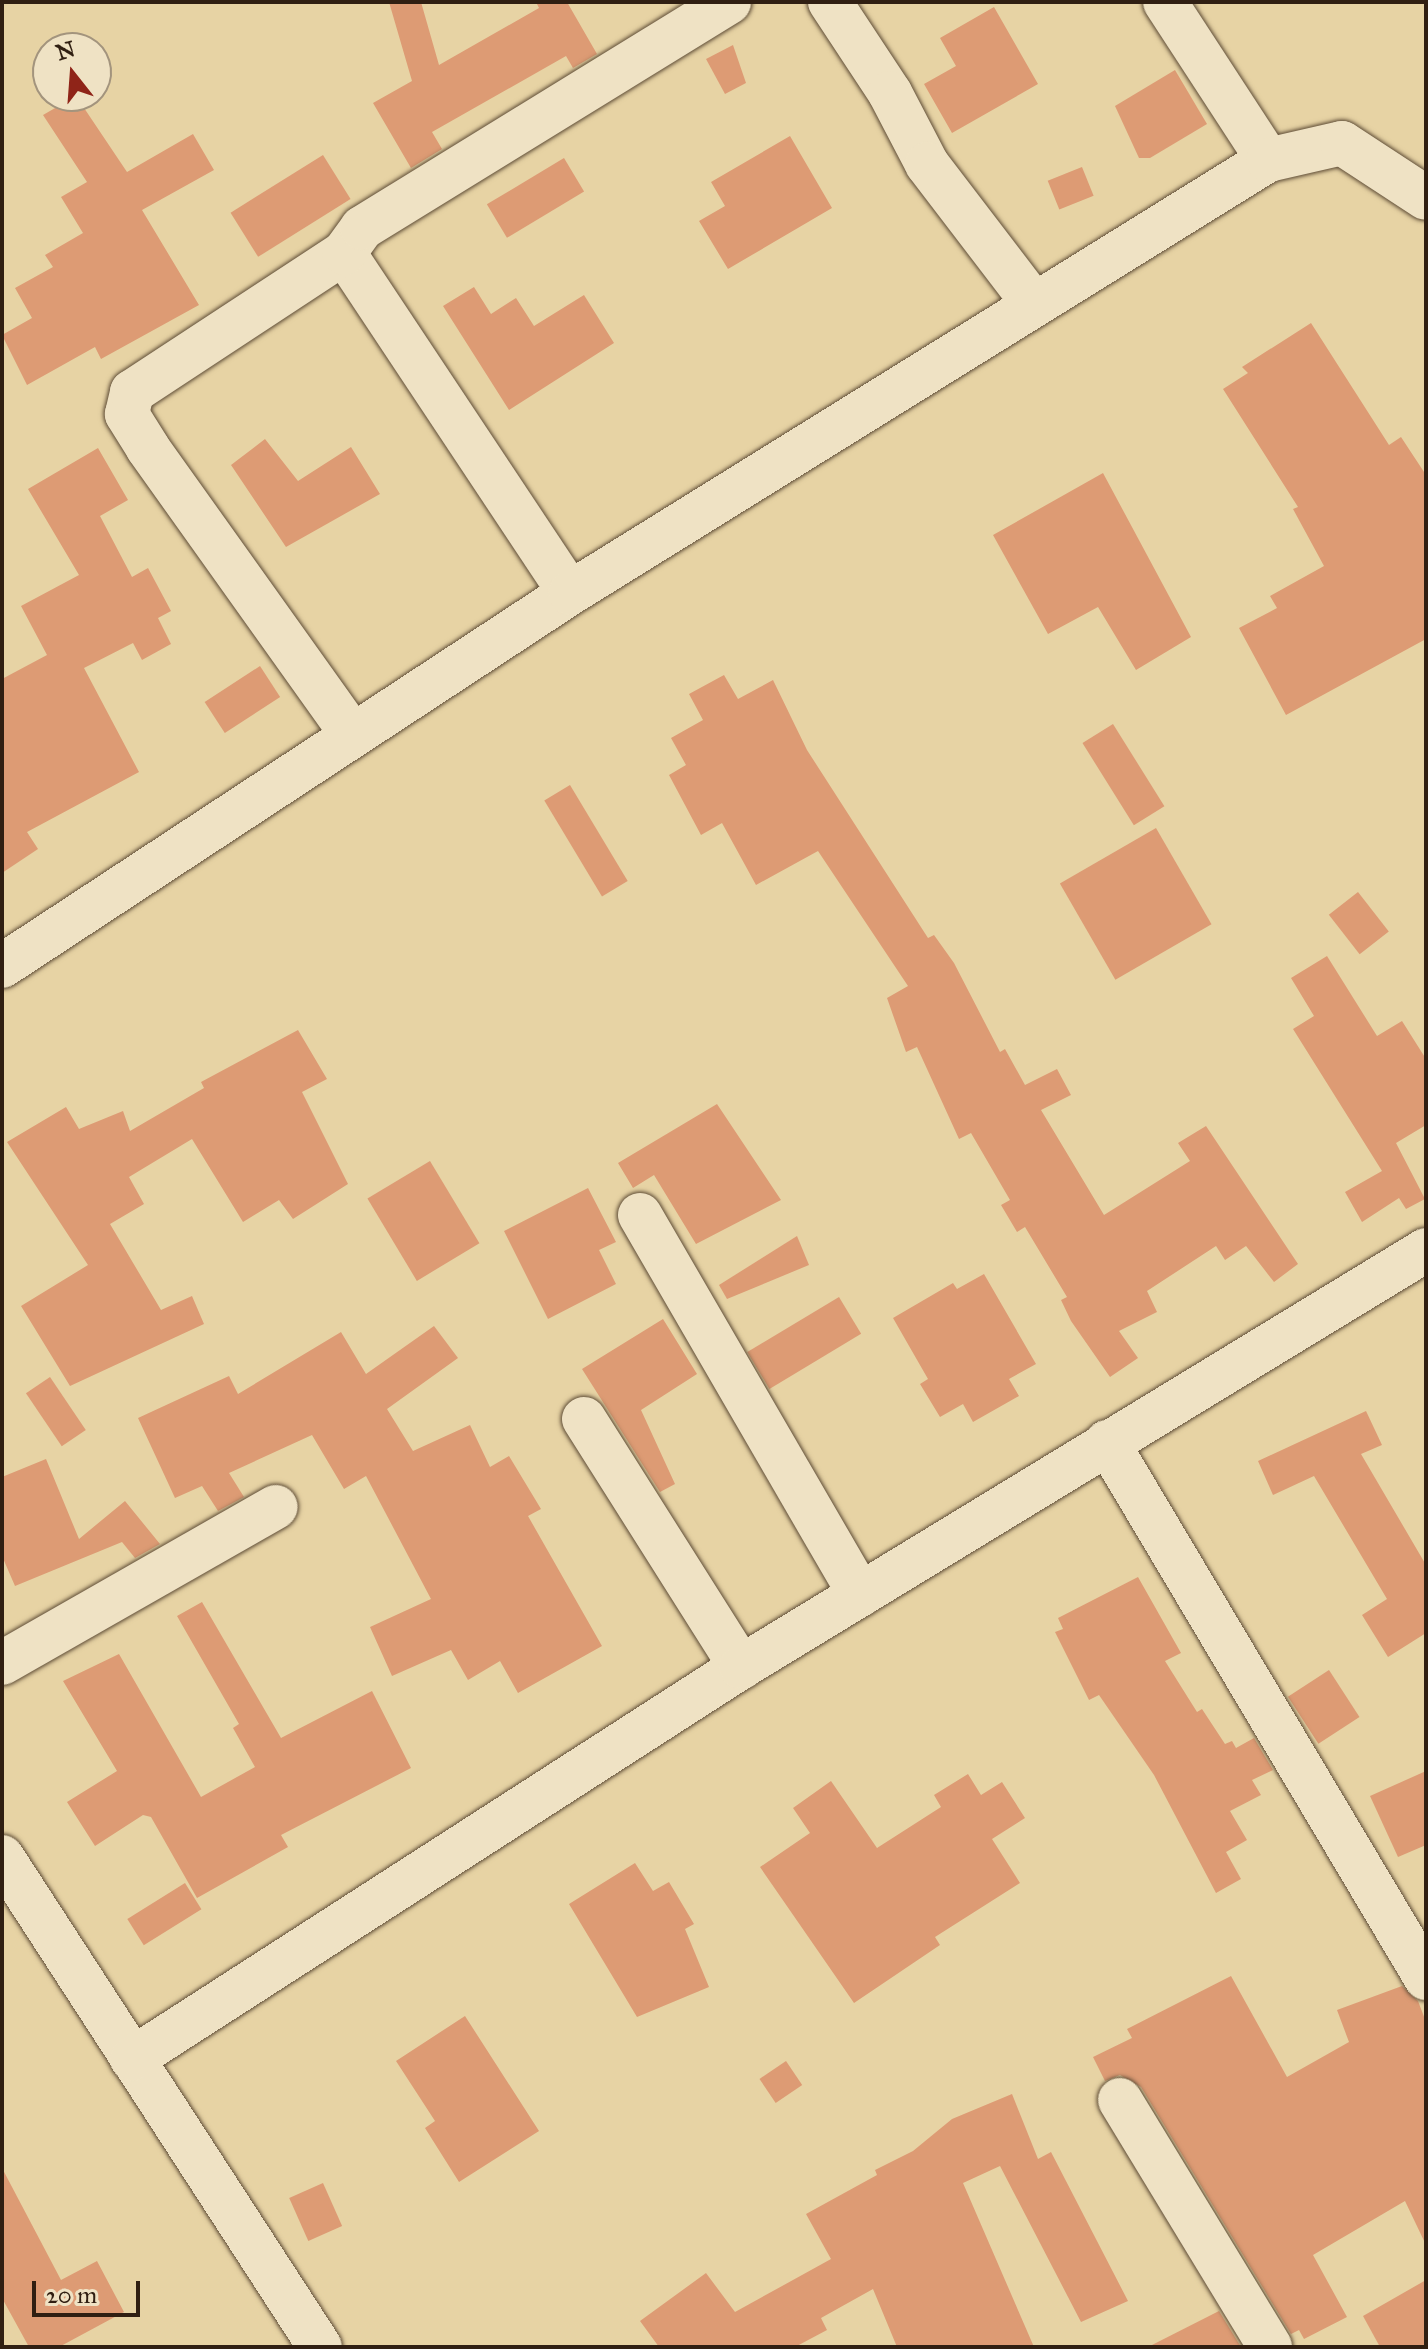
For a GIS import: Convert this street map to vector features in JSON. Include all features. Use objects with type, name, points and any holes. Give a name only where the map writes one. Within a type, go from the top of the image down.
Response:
[{"type":"street","points":[[351,733],[127,414],[132,392],[344,253],[362,228],[729,2]]},
{"type":"street","points":[[830,2],[890,93],[927,164],[1034,304]]},
{"type":"street","points":[[1165,2],[1268,160]]},
{"type":"street","points":[[2,966],[351,733],[570,593],[1268,160],[1342,143],[1426,198]]},
{"type":"street","points":[[344,253],[570,593]]},
{"type":"street","points":[[640,1215],[860,1595]]},
{"type":"street","points":[[132,2059],[741,1667],[1426,1250]]},
{"type":"street","points":[[584,1419],[741,1667]]},
{"type":"street","points":[[1107,1442],[1426,1978]]},
{"type":"street","points":[[2,1663],[276,1507]]},
{"type":"street","points":[[2,1857],[320,2347]]},
{"type":"street","points":[[1120,2100],[1270,2347]]},
{"type":"building","points":[[389,2],[421,2],[439,65],[539,8],[536,2],[567,2],[597,54],[573,68],[566,56],[432,132],[442,149],[411,168],[373,103],[412,81]]},
{"type":"building","points":[[994,7],[1038,84],[952,133],[924,84],[956,66],[940,38]]},
{"type":"building","points":[[733,45],[746,83],[725,94],[706,59]]},
{"type":"building","points":[[1175,70],[1207,124],[1150,158],[1139,158],[1115,106]]},
{"type":"building","points":[[48,112],[87,112],[127,172],[193,134],[214,170],[142,210],[199,305],[101,359],[95,347],[27,385],[2,335],[32,318],[15,288],[53,267],[45,255],[83,233],[61,197],[87,182],[43,115]]},
{"type":"building","points":[[790,136],[832,208],[728,269],[699,221],[725,206],[711,182]]},
{"type":"building","points":[[323,155],[351,199],[258,257],[231,213]]},
{"type":"building","points":[[564,158],[584,191],[507,238],[487,204]]},
{"type":"building","points":[[1082,167],[1094,196],[1059,210],[1048,181]]},
{"type":"building","points":[[474,287],[491,314],[516,298],[534,326],[584,295],[614,343],[509,410],[443,306]]},
{"type":"building","points":[[1311,323],[1389,445],[1401,437],[1426,475],[1426,639],[1286,715],[1239,628],[1277,608],[1270,596],[1324,566],[1293,509],[1298,507],[1223,389],[1248,373],[1242,367]]},
{"type":"building","points":[[265,439],[298,481],[351,447],[380,494],[286,547],[231,465]]},
{"type":"building","points":[[98,448],[128,500],[100,516],[132,577],[148,568],[171,611],[158,618],[171,644],[142,660],[133,643],[84,668],[139,772],[27,832],[38,849],[2,873],[2,679],[47,655],[21,606],[79,575],[28,489]]},
{"type":"building","points":[[1103,473],[1191,637],[1136,670],[1098,607],[1048,634],[993,535]]},
{"type":"building","points":[[260,666],[280,697],[225,733],[205,702]]},
{"type":"building","points":[[724,675],[738,699],[773,680],[807,750],[928,938],[934,935],[954,963],[1000,1052],[1005,1049],[1025,1085],[1057,1069],[1071,1095],[1041,1110],[1104,1215],[1190,1161],[1178,1143],[1206,1126],[1298,1264],[1274,1282],[1246,1246],[1225,1260],[1216,1246],[1147,1291],[1157,1312],[1119,1331],[1138,1358],[1110,1377],[1071,1321],[1061,1300],[1067,1297],[1025,1227],[1017,1232],[1001,1205],[1010,1200],[971,1133],[959,1139],[917,1047],[906,1052],[887,998],[908,986],[818,851],[756,885],[722,823],[701,835],[669,775],[686,765],[671,738],[703,720],[689,694]]},
{"type":"building","points":[[1113,724],[1164,806],[1134,825],[1082,743]]},
{"type":"building","points":[[570,785],[628,881],[602,896],[544,800]]},
{"type":"building","points":[[1156,828],[1212,924],[1115,980],[1060,883]]},
{"type":"building","points":[[1358,892],[1389,931],[1360,954],[1329,915]]},
{"type":"building","points":[[1327,956],[1377,1036],[1402,1021],[1426,1059],[1426,1125],[1396,1143],[1425,1199],[1406,1209],[1399,1198],[1362,1222],[1345,1192],[1382,1171],[1293,1029],[1314,1016],[1291,978]]},
{"type":"building","points":[[298,1030],[327,1079],[302,1092],[348,1184],[293,1219],[279,1200],[243,1222],[192,1139],[129,1177],[144,1204],[110,1224],[161,1310],[192,1296],[204,1324],[70,1386],[21,1306],[88,1265],[7,1142],[66,1107],[79,1129],[123,1111],[130,1131],[204,1088],[201,1082]]},
{"type":"building","points":[[717,1104],[781,1200],[696,1244],[654,1175],[633,1188],[618,1163]]},
{"type":"building","points":[[430,1161],[479,1243],[417,1281],[367,1199]]},
{"type":"building","points":[[588,1188],[616,1242],[599,1250],[616,1284],[548,1319],[504,1231]]},
{"type":"building","points":[[797,1236],[809,1265],[727,1299],[719,1285]]},
{"type":"building","points":[[984,1274],[1036,1364],[1009,1379],[1019,1396],[973,1422],[963,1404],[940,1417],[920,1384],[928,1379],[893,1318],[953,1283],[957,1289]]},
{"type":"building","points":[[839,1297],[861,1334],[769,1389],[747,1352]]},
{"type":"building","points":[[663,1319],[697,1374],[641,1410],[675,1484],[660,1492],[582,1369]]},
{"type":"building","points":[[434,1326],[458,1358],[387,1409],[413,1451],[470,1425],[490,1467],[509,1456],[541,1509],[528,1516],[602,1646],[518,1693],[500,1661],[468,1680],[451,1650],[392,1676],[370,1627],[431,1599],[366,1476],[344,1489],[312,1435],[229,1473],[244,1497],[218,1511],[202,1486],[175,1498],[138,1418],[229,1376],[238,1394],[341,1332],[366,1374]]},
{"type":"building","points":[[50,1377],[86,1430],[62,1446],[26,1393]]},
{"type":"building","points":[[1366,1411],[1382,1445],[1361,1454],[1426,1565],[1426,1633],[1388,1657],[1362,1615],[1387,1599],[1314,1476],[1273,1495],[1258,1461]]},
{"type":"building","points":[[46,1459],[79,1539],[125,1501],[160,1544],[135,1558],[122,1542],[15,1586],[2,1556],[2,1477]]},
{"type":"building","points":[[1138,1577],[1181,1653],[1165,1661],[1197,1712],[1202,1709],[1225,1744],[1232,1741],[1236,1748],[1254,1738],[1273,1770],[1252,1780],[1261,1795],[1230,1811],[1247,1840],[1226,1852],[1241,1879],[1216,1893],[1154,1775],[1099,1695],[1089,1700],[1055,1632],[1063,1629],[1058,1618]]},
{"type":"building","points":[[202,1602],[281,1738],[372,1691],[411,1768],[281,1835],[288,1847],[197,1898],[151,1817],[143,1815],[95,1846],[67,1802],[117,1771],[63,1681],[119,1654],[201,1797],[255,1767],[233,1728],[239,1724],[177,1616]]},
{"type":"building","points":[[1329,1670],[1359,1717],[1318,1744],[1288,1697]]},
{"type":"building","points":[[1426,1771],[1426,1845],[1398,1857],[1370,1796]]},
{"type":"building","points":[[968,1774],[981,1795],[1002,1782],[1025,1818],[992,1839],[1020,1883],[935,1937],[940,1945],[854,2003],[760,1867],[810,1833],[793,1808],[831,1781],[877,1848],[941,1807],[934,1795]]},
{"type":"building","points":[[635,1863],[653,1891],[669,1882],[694,1924],[685,1929],[709,1987],[637,2017],[569,1904]]},
{"type":"building","points":[[185,1883],[201,1909],[144,1945],[127,1919]]},
{"type":"building","points":[[1231,1976],[1287,2077],[1349,2042],[1337,2010],[1402,1986],[1418,2001],[1426,2022],[1426,2245],[1405,2201],[1313,2255],[1347,2317],[1304,2339],[1299,2330],[1291,2334],[1141,2087],[1120,2075],[1105,2081],[1093,2057],[1132,2038],[1127,2029]]},
{"type":"building","points":[[465,2016],[539,2131],[459,2182],[425,2128],[435,2121],[396,2061]]},
{"type":"building","points":[[786,2061],[802,2085],[776,2103],[759,2079]]},
{"type":"building","points":[[1012,2094],[1038,2159],[1051,2152],[1128,2301],[1081,2322],[1000,2166],[963,2183],[1034,2347],[897,2347],[873,2289],[821,2318],[827,2330],[795,2347],[659,2347],[640,2321],[706,2273],[735,2312],[831,2259],[806,2214],[877,2175],[875,2170],[913,2151],[952,2119]]},
{"type":"building","points":[[2,2168],[61,2280],[97,2261],[124,2312],[59,2347],[29,2347],[2,2298]]},
{"type":"building","points":[[323,2183],[342,2226],[308,2241],[289,2198]]},
{"type":"building","points":[[1426,2280],[1426,2347],[1380,2347],[1363,2316]]},
{"type":"building","points":[[1219,2311],[1241,2347],[1148,2347]]}]
